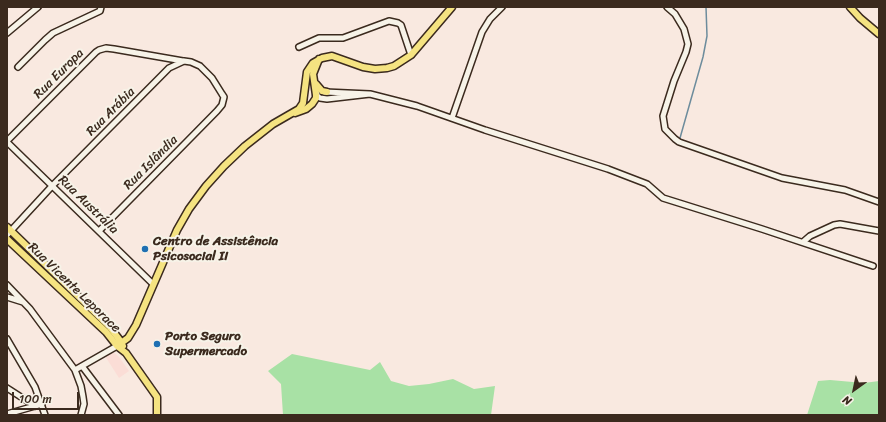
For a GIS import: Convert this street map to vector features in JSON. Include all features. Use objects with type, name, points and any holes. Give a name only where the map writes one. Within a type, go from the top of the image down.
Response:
[{"type":"main road","points":[[850,7],[860,18],[879,34]]},
{"type":"main road","points":[[303,103],[307,72],[313,63],[327,56],[332,56],[363,67],[375,69],[394,66],[411,55],[450,9]]},
{"type":"main road","points":[[293,113],[302,111],[309,107],[314,101],[316,95],[313,74],[319,60]]},
{"type":"main road","points":[[315,83],[320,89],[327,92]]},
{"type":"main road","points":[[306,86],[316,95]]},
{"type":"main road","points":[[8,231],[110,327],[119,344],[128,338],[136,325],[177,230],[206,186],[224,166],[258,135],[273,124],[293,113],[303,103],[316,95]]},
{"type":"main road","name":"Rua Vicente Leporace","points":[[7,239],[119,344],[157,397],[157,415]]},
{"type":"street","points":[[7,33],[38,7]]},
{"type":"street","points":[[18,67],[53,33],[100,11],[101,7]]},
{"type":"street","points":[[443,7],[450,9]]},
{"type":"street","points":[[452,118],[482,32],[490,19],[502,7]]},
{"type":"street","points":[[667,7],[675,14],[684,29],[688,44],[663,116],[665,128],[669,134],[679,142],[782,178],[845,190],[879,202]]},
{"type":"street","points":[[299,47],[319,38],[343,38],[389,21],[401,25],[411,55]]},
{"type":"street","name":"Rua Europa","points":[[7,141],[99,50],[106,48],[184,61]]},
{"type":"street","name":"Rua Islândia","points":[[99,231],[222,105],[224,98],[206,70],[191,62],[184,61]]},
{"type":"street","name":"Rua Arábia","points":[[8,231],[169,68],[184,61]]},
{"type":"street","points":[[370,94],[327,99],[320,98],[316,95],[321,92],[370,94],[417,106],[608,169],[647,184],[663,198],[803,242],[873,266]]},
{"type":"street","name":"Rua Austrália","points":[[7,141],[154,284]]},
{"type":"street","points":[[803,242],[810,236],[834,225],[840,224],[879,231]]},
{"type":"street","points":[[7,285],[25,303],[75,370],[81,386],[84,404],[81,415]]},
{"type":"street","points":[[7,297],[25,303]]},
{"type":"street","points":[[7,339],[36,387],[45,415]]},
{"type":"street","points":[[75,370],[119,344]]},
{"type":"street","points":[[82,366],[119,415]]},
{"type":"street","points":[[7,388],[35,406]]},
{"type":"street","points":[[7,414],[42,404]]},
{"type":"shaded area","points":[[112,351],[119,357],[129,371],[119,378],[105,356]]},
{"type":"green space","points":[[292,354],[370,370],[380,362],[391,381],[409,386],[453,379],[474,389],[495,386],[491,415],[283,415],[281,384],[268,371]]},
{"type":"green space","points":[[830,380],[864,383],[879,381],[879,415],[807,415],[818,381]]},
{"type":"waterway","points":[[680,138],[703,57],[707,36],[706,7]]},
{"type":"place","name":"Centro de Assistência Psicosocial II","points":[[145,249]]},
{"type":"place","name":"Porto Seguro Supermercado","points":[[157,344]]}]
